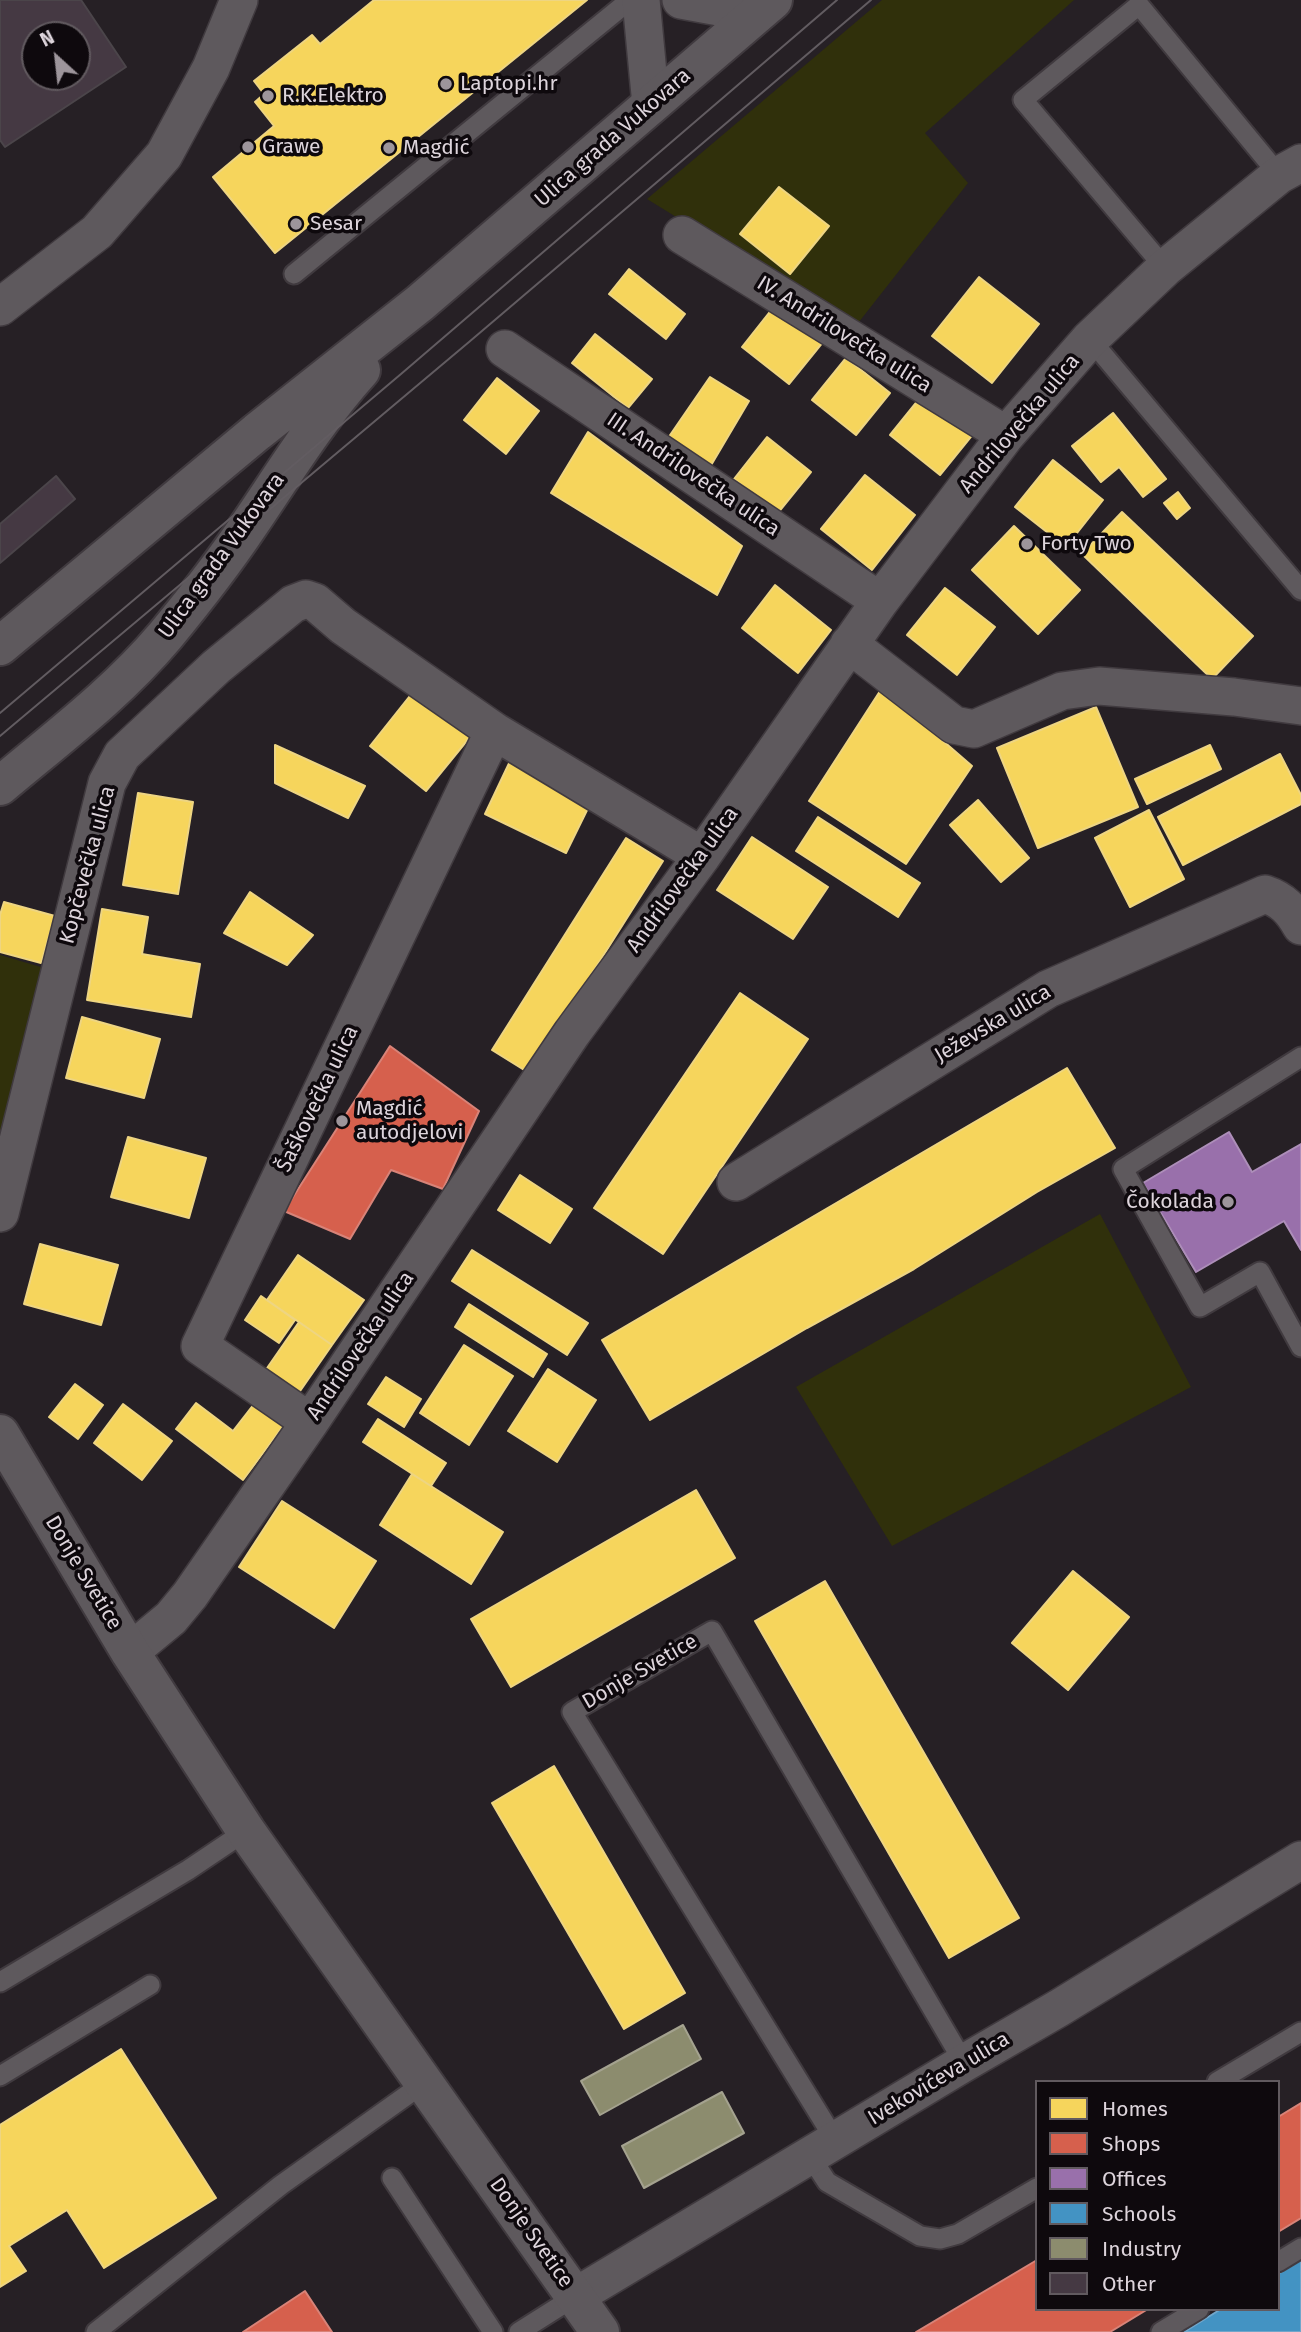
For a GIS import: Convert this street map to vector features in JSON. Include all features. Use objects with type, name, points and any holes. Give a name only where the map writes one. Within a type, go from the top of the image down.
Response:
[{"type":"street","points":[[0,307],[97,232],[164,155],[211,68],[239,0]]},
{"type":"street","points":[[641,0],[650,105]]},
{"type":"street","points":[[681,0],[765,7]]},
{"type":"street","name":"Ulica grada Vukovara","points":[[0,646],[257,432],[421,303],[765,7]]},
{"type":"street","name":"Andrilovečka ulica","points":[[130,1652],[171,1618],[190,1595],[310,1422],[572,1032],[702,856],[880,601],[1006,435],[1090,340],[1165,268],[1290,169]]},
{"type":"street","name":"IV. Andrilovečka ulica","points":[[682,235],[1006,435]]},
{"type":"street","name":"Ulica grada Vukovara","points":[[0,786],[127,679],[167,634],[247,527],[344,389],[421,303]]},
{"type":"street","name":"III. Andrilovečka ulica","points":[[505,349],[880,601]]},
{"type":"street","name":"Kopčevečka ulica","points":[[0,1213],[107,783],[122,755],[216,667],[293,604],[306,599],[315,602],[343,626],[494,731]]},
{"type":"street","points":[[849,644],[954,725],[974,729],[1062,691],[1099,686],[1234,697],[1301,706]]},
{"type":"street","points":[[494,731],[702,856]]},
{"type":"street","name":"Šaškovečka ulica","points":[[310,1422],[200,1346],[494,731]]},
{"type":"street","name":"Ježevska ulica","points":[[736,1182],[1048,989],[1265,894],[1278,898],[1285,904],[1301,926]]},
{"type":"street","name":"Donje Svetice","points":[[0,1434],[130,1652],[246,1831],[600,2332]]},
{"type":"street","name":"Ivekovićeva ulica","points":[[576,2296],[1059,2008],[1301,1860]]},
{"type":"lane","points":[[294,274],[630,0]]},
{"type":"lane","points":[[1165,268],[1023,100],[1142,3],[1290,169]]},
{"type":"lane","points":[[1090,340],[1301,590]]},
{"type":"lane","points":[[1301,1057],[1123,1169],[1200,1307],[1260,1272],[1301,1347]]},
{"type":"lane","name":"Donje Svetice","points":[[823,2148],[572,1712],[712,1631],[964,2063]]},
{"type":"lane","points":[[0,1982],[188,1870],[246,1831]]},
{"type":"lane","points":[[0,2076],[150,1985]]},
{"type":"lane","points":[[1220,2080],[1301,2032]]},
{"type":"lane","points":[[96,2332],[281,2185],[424,2083]]},
{"type":"lane","points":[[823,2148],[827,2182],[920,2235],[940,2238],[958,2234],[1035,2189]]},
{"type":"lane","points":[[392,2178],[494,2332]]},
{"type":"lane","points":[[1280,2261],[1301,2248]]},
{"type":"lane","points":[[519,2332],[576,2296]]},
{"type":"lane","points":[[1161,2332],[1196,2311]]},
{"type":"shaded area","points":[[882,0],[1074,0],[925,133],[968,183],[855,327],[647,199]]},
{"type":"shaded area","points":[[0,955],[44,968],[0,1177]]},
{"type":"shaded area","points":[[1100,1214],[1191,1387],[892,1546],[796,1387]]},
{"type":"building: Homes","points":[[374,0],[587,0],[275,253],[213,177],[274,126],[255,102],[264,94],[254,81],[312,35],[320,44]]},
{"type":"building: Homes","points":[[779,187],[829,226],[790,274],[740,234]]},
{"type":"building: Homes","points":[[629,269],[685,314],[666,339],[609,294]]},
{"type":"building: Homes","points":[[979,277],[1039,324],[992,383],[932,336]]},
{"type":"building: Homes","points":[[776,304],[823,342],[789,384],[742,347]]},
{"type":"building: Homes","points":[[595,334],[652,379],[628,408],[572,363]]},
{"type":"building: Homes","points":[[846,358],[890,393],[856,435],[812,400]]},
{"type":"building: Homes","points":[[710,377],[749,401],[707,472],[666,441]]},
{"type":"building: Homes","points":[[497,378],[539,411],[506,454],[464,420]]},
{"type":"building: Homes","points":[[928,388],[978,428],[940,475],[890,435]]},
{"type":"building: Homes","points":[[1113,413],[1166,479],[1143,497],[1119,467],[1101,482],[1072,446]]},
{"type":"building: Homes","points":[[588,432],[742,546],[717,595],[551,493]]},
{"type":"building: Homes","points":[[767,437],[811,472],[777,514],[734,479]]},
{"type":"building: Homes","points":[[1053,460],[1103,500],[1066,547],[1015,507]]},
{"type":"building: Homes","points":[[865,475],[915,515],[872,570],[821,529]]},
{"type":"building: Homes","points":[[1178,492],[1190,508],[1177,519],[1164,503]]},
{"type":"building: Homes","points":[[1122,512],[1253,636],[1212,679],[1082,554]]},
{"type":"building: Homes","points":[[1014,526],[1080,590],[1038,634],[972,570]]},
{"type":"building: Homes","points":[[775,585],[831,630],[798,673],[742,628]]},
{"type":"building: Homes","points":[[945,588],[995,627],[957,675],[907,635]]},
{"type":"building: Homes","points":[[882,688],[972,766],[906,864],[809,801]]},
{"type":"building: Homes","points":[[413,692],[470,737],[426,791],[370,746]]},
{"type":"building: Homes","points":[[1096,707],[1138,807],[1038,848],[997,748]]},
{"type":"building: Homes","points":[[275,745],[365,786],[348,818],[275,783]]},
{"type":"building: Homes","points":[[1210,745],[1221,769],[1147,804],[1135,779]]},
{"type":"building: Homes","points":[[1280,754],[1301,795],[1301,804],[1183,865],[1158,817]]},
{"type":"building: Homes","points":[[512,757],[594,796],[566,853],[485,814]]},
{"type":"building: Homes","points":[[138,793],[193,802],[178,894],[123,885]]},
{"type":"building: Homes","points":[[978,800],[1029,858],[1001,882],[950,825]]},
{"type":"building: Homes","points":[[1149,810],[1184,879],[1130,907],[1095,838]]},
{"type":"building: Homes","points":[[818,817],[920,883],[898,917],[796,851]]},
{"type":"building: Homes","points":[[752,837],[828,887],[793,939],[717,890]]},
{"type":"building: Homes","points":[[626,838],[663,861],[529,1073],[492,1050]]},
{"type":"building: Homes","points":[[250,892],[313,935],[287,965],[224,933]]},
{"type":"building: Homes","points":[[4,902],[55,916],[41,963],[0,952],[0,915]]},
{"type":"building: Homes","points":[[102,909],[148,917],[142,954],[200,964],[191,1017],[87,1000]]},
{"type":"building: Homes","points":[[740,993],[808,1039],[663,1254],[594,1208]]},
{"type":"building: Homes","points":[[82,1017],[160,1039],[144,1098],[66,1078]]},
{"type":"building: Homes","points":[[1067,1068],[1115,1148],[1037,1192],[914,1269],[650,1420],[602,1340]]},
{"type":"building: Homes","points":[[128,1137],[206,1158],[189,1218],[111,1197]]},
{"type":"building: Homes","points":[[520,1175],[572,1209],[550,1243],[498,1210]]},
{"type":"building: Homes","points":[[40,1244],[118,1265],[101,1325],[24,1304]]},
{"type":"building: Homes","points":[[472,1250],[588,1323],[567,1355],[452,1281]]},
{"type":"building: Homes","points":[[298,1255],[364,1300],[332,1345],[267,1300]]},
{"type":"building: Homes","points":[[261,1296],[295,1320],[279,1343],[245,1320]]},
{"type":"building: Homes","points":[[469,1304],[547,1354],[533,1377],[455,1327]]},
{"type":"building: Homes","points":[[299,1322],[332,1345],[298,1394],[265,1371]]},
{"type":"building: Homes","points":[[464,1345],[513,1376],[469,1445],[420,1413]]},
{"type":"building: Homes","points":[[548,1369],[596,1400],[557,1462],[508,1431]]},
{"type":"building: Homes","points":[[386,1377],[421,1399],[404,1427],[368,1404]]},
{"type":"building: Homes","points":[[75,1384],[103,1405],[78,1439],[49,1417]]},
{"type":"building: Homes","points":[[196,1403],[233,1431],[254,1404],[283,1426],[243,1480],[176,1429]]},
{"type":"building: Homes","points":[[123,1404],[172,1441],[142,1480],[94,1443]]},
{"type":"building: Homes","points":[[378,1419],[446,1463],[431,1486],[363,1442]]},
{"type":"building: Homes","points":[[412,1474],[503,1532],[471,1584],[380,1525]]},
{"type":"building: Homes","points":[[696,1490],[735,1558],[511,1687],[471,1619]]},
{"type":"building: Homes","points":[[282,1501],[376,1561],[334,1628],[239,1567]]},
{"type":"building: Homes","points":[[1073,1571],[1129,1617],[1068,1690],[1012,1643]]},
{"type":"building: Homes","points":[[825,1581],[1019,1918],[949,1958],[755,1621]]},
{"type":"building: Homes","points":[[554,1766],[685,1993],[624,2029],[492,1803]]},
{"type":"building: Homes","points":[[121,2049],[216,2198],[104,2268],[67,2210],[9,2246],[26,2271],[0,2287],[0,2125]]},
{"type":"building: Shops","points":[[390,1046],[479,1111],[443,1189],[391,1170],[350,1239],[284,1211]]},
{"type":"building: Shops","points":[[1301,2103],[1301,2218],[1280,2231],[1280,2116]]},
{"type":"building: Shops","points":[[1035,2261],[1035,2311],[1145,2311],[1110,2332],[916,2332]]},
{"type":"building: Shops","points":[[305,2291],[332,2332],[243,2332]]},
{"type":"building: Offices","name":"Čokolada","points":[[1229,1132],[1252,1172],[1301,1144],[1301,1250],[1284,1221],[1196,1272],[1143,1183]]},
{"type":"building: Schools","points":[[1301,2260],[1301,2332],[1184,2332],[1218,2311],[1280,2311],[1280,2273]]},
{"type":"building: Industry","points":[[683,2025],[701,2059],[600,2115],[581,2081]]},
{"type":"building: Industry","points":[[722,2092],[744,2133],[644,2188],[622,2146]]},
{"type":"building: Other","points":[[0,0],[81,0],[126,67],[91,90],[91,21],[21,21],[21,91],[90,91],[5,147],[0,140]]},
{"type":"building: Other","points":[[56,476],[75,499],[0,563],[0,524]]},
{"type":"tram line","points":[[0,713],[837,0]]},
{"type":"tram line","points":[[0,736],[871,0]]},
{"type":"place","name":"Laptopi.hr","points":[[446,84]]},
{"type":"place","name":"R.K.Elektro","points":[[268,96]]},
{"type":"place","name":"Grawe","points":[[248,147]]},
{"type":"place","name":"Magdić","points":[[389,148]]},
{"type":"place","name":"Sesar","points":[[296,224]]},
{"type":"place","name":"Forty Two","points":[[1027,544]]},
{"type":"place","name":"Magdić autodjelovi","points":[[342,1121]]},
{"type":"place","name":"Čokolada","points":[[1228,1202]]}]
